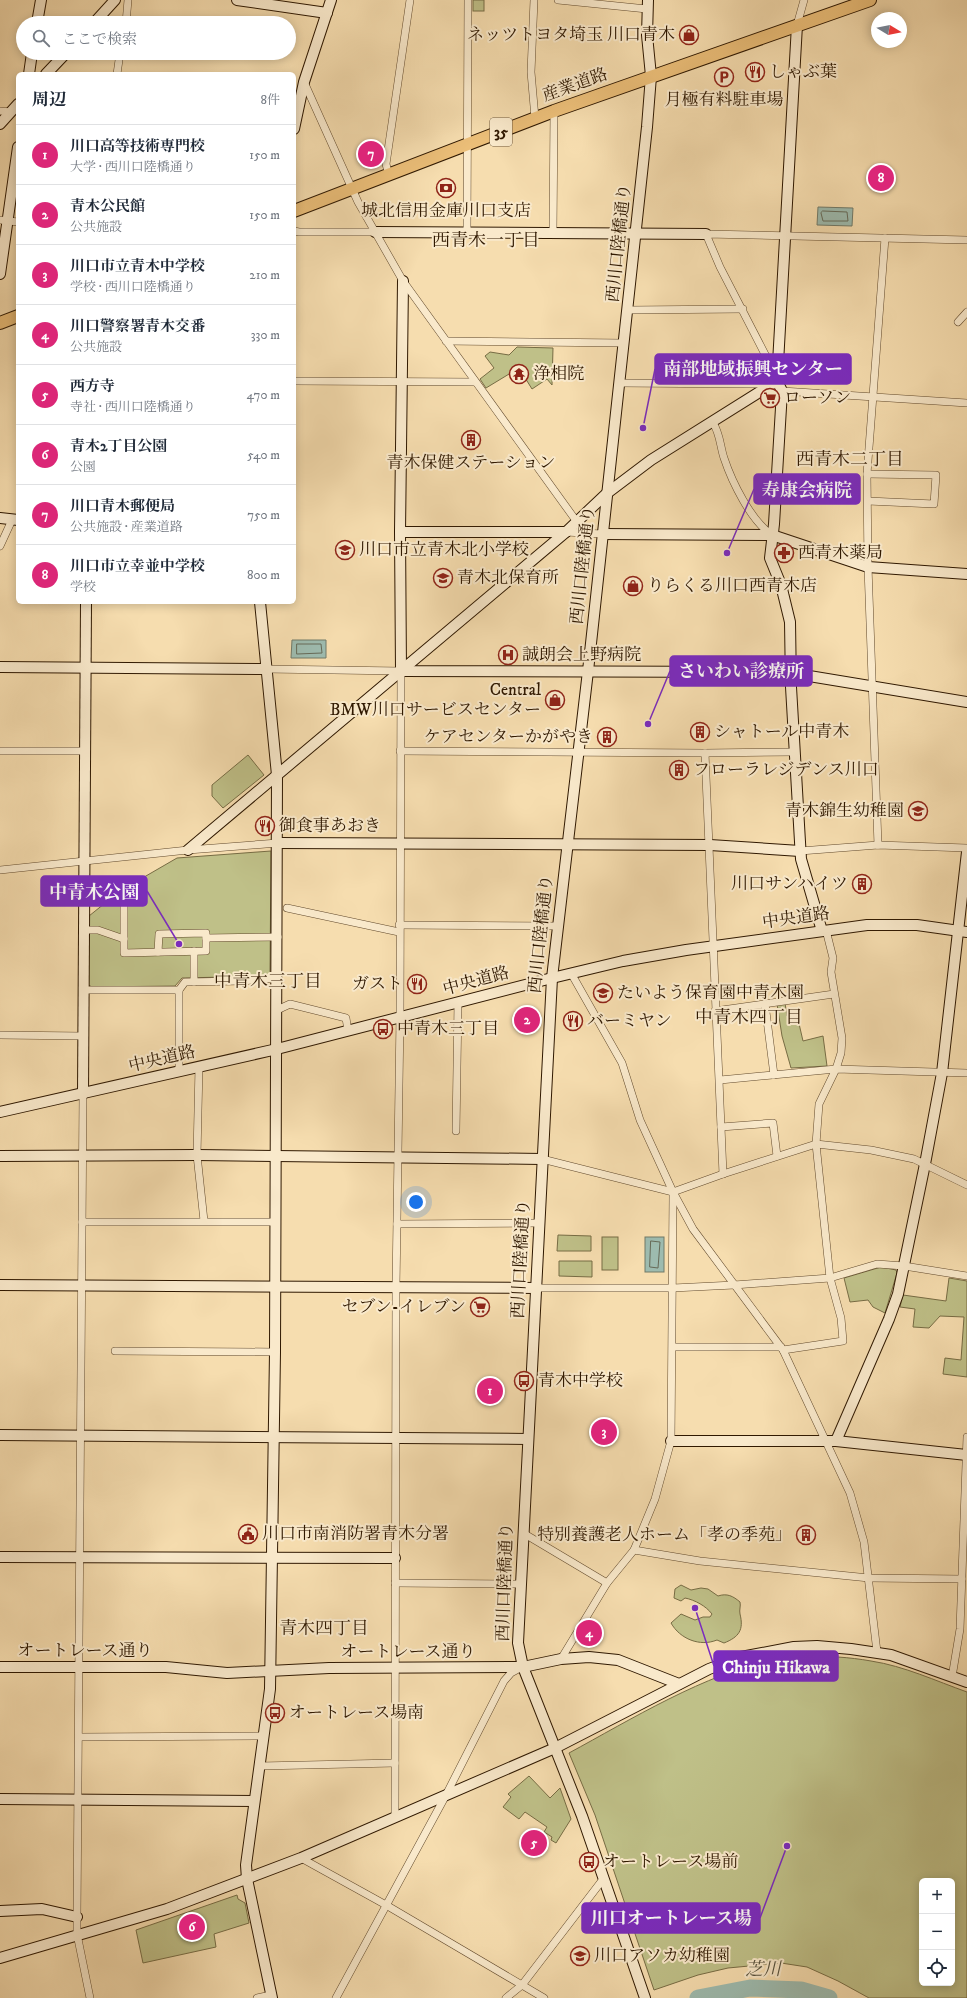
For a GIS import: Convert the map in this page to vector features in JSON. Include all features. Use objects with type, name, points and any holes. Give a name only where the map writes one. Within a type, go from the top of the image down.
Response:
[{"type":"main road","name":"産業道路","points":[[296,210],[389,176],[554,111],[870,0]]},
{"type":"main road","points":[[0,322],[16,317]]},
{"type":"street","points":[[38,16],[41,0]]},
{"type":"street","points":[[100,16],[115,0]]},
{"type":"street","points":[[127,16],[128,0]]},
{"type":"street","points":[[237,0],[327,14]]},
{"type":"street","points":[[296,120],[304,82],[331,0]]},
{"type":"street","points":[[389,176],[386,164],[410,0]]},
{"type":"street","points":[[467,233],[468,0]]},
{"type":"street","points":[[534,0],[531,72],[535,118]]},
{"type":"street","points":[[558,0],[648,5]]},
{"type":"street","points":[[672,1347],[782,1348],[843,1341],[841,1318],[830,1278],[816,1144],[819,1104],[836,1069],[841,1053],[842,1038],[831,972],[832,958],[801,859],[790,622],[781,585],[770,558],[782,391],[777,381],[779,369],[784,235],[797,25],[804,0]]},
{"type":"street","name":"西川口陸橋通り","points":[[645,1998],[604,1878],[523,1667],[518,1643],[552,978],[588,671],[606,494],[636,233],[651,76],[647,36],[648,5]]},
{"type":"street","points":[[29,72],[31,60]]},
{"type":"street","points":[[48,72],[59,60]]},
{"type":"street","points":[[117,72],[119,60]]},
{"type":"street","points":[[304,82],[352,190],[403,281],[577,522]]},
{"type":"street","points":[[0,124],[16,106]]},
{"type":"street","points":[[0,111],[11,112]]},
{"type":"street","points":[[553,233],[554,111]]},
{"type":"street","points":[[0,274],[4,220],[16,157]]},
{"type":"street","points":[[4,220],[16,222]]},
{"type":"street","points":[[296,231],[300,232],[784,235],[967,240]]},
{"type":"street","points":[[706,234],[720,267],[769,362],[779,369]]},
{"type":"street","points":[[878,845],[868,567],[867,474],[885,238]]},
{"type":"street","points":[[395,1817],[394,1668],[396,1287],[400,1018],[400,532],[403,281]]},
{"type":"street","points":[[628,310],[743,310]]},
{"type":"street","points":[[958,322],[967,312]]},
{"type":"street","points":[[446,341],[624,343]]},
{"type":"street","points":[[296,381],[475,382]]},
{"type":"street","points":[[188,850],[566,532],[606,494],[651,460],[777,381]]},
{"type":"street","points":[[619,383],[759,384],[765,388]]},
{"type":"street","points":[[782,391],[967,403]]},
{"type":"street","points":[[712,423],[717,429],[724,458],[737,488],[763,529],[772,536]]},
{"type":"street","points":[[867,474],[936,475],[934,504],[868,501]]},
{"type":"street","points":[[0,518],[15,520],[0,546]]},
{"type":"street","points":[[400,532],[566,532],[602,534],[772,536],[868,567],[967,574]]},
{"type":"street","points":[[86,604],[80,1435],[80,1668],[77,1917],[78,1934],[90,1998]]},
{"type":"street","points":[[257,1998],[271,1997],[247,1879],[246,1866],[264,1736],[271,1671],[278,937],[277,776],[260,604]]},
{"type":"street","points":[[0,668],[792,673],[967,702]]},
{"type":"street","points":[[0,751],[84,751]]},
{"type":"street","points":[[400,751],[578,753],[795,752]]},
{"type":"street","points":[[705,753],[714,941],[712,946],[720,1080],[723,1174]]},
{"type":"street","points":[[0,870],[188,850],[278,843],[567,844],[710,846],[800,850],[878,845],[967,848]]},
{"type":"street","points":[[831,1441],[889,1319],[898,1294],[942,1073],[962,931],[967,852]]},
{"type":"street","points":[[124,902],[124,953],[206,951],[206,933],[159,934],[158,952]]},
{"type":"street","points":[[287,908],[399,929],[558,926]]},
{"type":"street","name":"中央道路","points":[[0,1112],[277,1049],[571,973],[630,960],[712,946],[867,925],[891,924],[962,931]]},
{"type":"street","points":[[83,930],[98,930],[124,939]]},
{"type":"street","points":[[206,938],[278,937]]},
{"type":"street","points":[[194,951],[194,982]]},
{"type":"street","points":[[571,973],[622,1063],[640,1120],[673,1192],[693,1229],[782,1348],[831,1441],[850,1493],[864,1542],[877,1652]]},
{"type":"street","points":[[179,1072],[179,990],[185,982],[277,978]]},
{"type":"street","points":[[83,990],[179,990]]},
{"type":"street","points":[[715,1011],[834,994]]},
{"type":"street","points":[[456,1131],[458,1003]]},
{"type":"street","points":[[277,1010],[290,1004],[346,1018],[348,1031]]},
{"type":"street","points":[[765,1004],[774,1074]]},
{"type":"street","points":[[0,1035],[83,1036]]},
{"type":"street","points":[[199,1067],[197,1155],[204,1221]]},
{"type":"street","points":[[720,1080],[836,1069],[967,1073]]},
{"type":"street","points":[[721,1127],[773,1123],[777,1156]]},
{"type":"street","points":[[0,1156],[197,1155],[542,1159],[673,1192],[816,1144],[872,1150],[914,1159],[967,1185]]},
{"type":"street","points":[[561,1659],[607,1583],[634,1550],[656,1499],[671,1441],[673,1192]]},
{"type":"street","points":[[82,1222],[276,1222]]},
{"type":"street","points":[[398,1224],[540,1222]]},
{"type":"street","points":[[0,1285],[673,1288],[830,1278],[877,1264],[904,1266],[967,1276]]},
{"type":"street","points":[[115,1351],[275,1352]]},
{"type":"street","points":[[0,1435],[528,1439]]},
{"type":"street","points":[[952,1677],[960,1630],[967,1437]]},
{"type":"street","points":[[671,1441],[831,1441],[966,1455]]},
{"type":"street","points":[[523,1533],[607,1583]]},
{"type":"street","points":[[634,1550],[700,1561],[869,1578],[962,1579]]},
{"type":"street","points":[[0,1557],[395,1558]]},
{"type":"street","points":[[395,1583],[520,1584]]},
{"type":"street","points":[[0,1958],[167,1909],[301,1858],[555,1748],[679,1684],[726,1662],[776,1649],[817,1646],[877,1652],[906,1660],[967,1682]]},
{"type":"street","name":"オートレース通り","points":[[0,1667],[166,1667],[227,1672],[329,1668],[523,1667],[561,1659],[589,1657],[618,1660],[679,1684]]},
{"type":"street","points":[[336,1998],[446,1794],[504,1682],[511,1674],[523,1667]]},
{"type":"street","points":[[79,1737],[264,1736]]},
{"type":"street","points":[[260,1766],[395,1763]]},
{"type":"street","points":[[0,1799],[254,1801]]},
{"type":"street","points":[[301,1858],[386,1905],[544,1998]]},
{"type":"street","points":[[506,1998],[522,1985],[604,1878]]},
{"type":"street","points":[[0,1911],[42,1909],[54,1910],[77,1917]]},
{"type":"green space","points":[[473,0],[484,0],[484,11],[473,11]]},
{"type":"green space","name":"浄相院","points":[[517,347],[553,348],[552,385],[547,379],[532,389],[519,368],[486,388],[480,379],[494,368],[485,356],[490,352],[509,355]]},
{"type":"green space","points":[[248,755],[264,775],[223,808],[212,796],[212,785]]},
{"type":"green space","points":[[271,851],[270,973],[267,976],[182,978],[175,986],[92,987],[87,984],[89,916],[120,891],[177,858]]},
{"type":"green space","points":[[785,1003],[787,1016],[797,1015],[803,1041],[823,1036],[827,1066],[791,1068],[782,1036],[777,1004]]},
{"type":"green space","points":[[558,1235],[591,1236],[591,1251],[557,1251]]},
{"type":"green space","points":[[602,1237],[618,1237],[618,1270],[602,1270]]},
{"type":"green space","points":[[559,1261],[592,1261],[592,1277],[559,1276]]},
{"type":"green space","points":[[881,1267],[896,1270],[897,1273],[885,1313],[873,1307],[868,1300],[850,1302],[844,1278]]},
{"type":"green space","points":[[949,1278],[967,1281],[967,1377],[943,1374],[945,1358],[961,1360],[964,1317],[940,1316],[929,1328],[913,1327],[915,1309],[900,1307],[903,1295],[946,1301]]},
{"type":"green space","points":[[681,1585],[691,1590],[701,1588],[708,1589],[718,1596],[730,1596],[740,1602],[741,1629],[737,1635],[724,1643],[717,1640],[704,1643],[691,1640],[675,1629],[671,1623],[681,1614],[695,1620],[703,1617],[710,1617],[712,1614],[710,1611],[693,1600],[685,1598],[681,1601],[674,1598],[675,1589]]},
{"type":"green space","points":[[821,1656],[883,1663],[908,1670],[967,1692],[967,1998],[869,1998],[838,1981],[807,1967],[781,1963],[728,1968],[698,1975],[654,1990],[595,1815],[569,1753],[643,1712],[695,1686],[748,1666],[785,1658]]},
{"type":"green space","points":[[529,1776],[550,1798],[560,1788],[571,1819],[556,1843],[551,1840],[552,1837],[544,1832],[547,1827],[525,1812],[519,1819],[503,1807],[511,1797],[508,1794]]},
{"type":"green space","points":[[237,1895],[238,1899],[245,1903],[249,1923],[214,1934],[216,1947],[143,1963],[136,1930]]},
{"type":"water","points":[[818,207],[853,208],[852,226],[817,225]]},
{"type":"water","points":[[292,640],[326,640],[326,658],[291,658]]},
{"type":"water","points":[[645,1237],[664,1237],[664,1272],[645,1272]]},
{"type":"waterway","name":"芝川","points":[[698,1998],[750,1988],[801,1990],[829,1998]]},
{"type":"place","name":"ネッツトヨタ埼玉 川口青木","points":[[689,35]]},
{"type":"place","name":"しゃぶ葉","points":[[755,72]]},
{"type":"place","name":"月極有料駐車場","points":[[724,77]]},
{"type":"place","name":"川口青木郵便局","points":[[371,154]]},
{"type":"place","name":"川口市立幸並中学校","points":[[881,178]]},
{"type":"place","name":"城北信用金庫川口支店","points":[[446,188]]},
{"type":"place","name":"浄相院","points":[[519,374]]},
{"type":"place","name":"ローソン","points":[[770,398]]},
{"type":"place","name":"南部地域振興センター","points":[[643,428]]},
{"type":"place","name":"青木保健ステーション","points":[[471,440]]},
{"type":"place","name":"川口市立青木北小学校","points":[[345,550]]},
{"type":"place","name":"寿康会病院","points":[[727,553]]},
{"type":"place","name":"西青木薬局","points":[[784,553]]},
{"type":"place","name":"青木北保育所","points":[[443,578]]},
{"type":"place","name":"りらくる川口西青木店","points":[[633,586]]},
{"type":"place","name":"誠朗会上野病院","points":[[508,655]]},
{"type":"place","name":"Central BMW川口サービスセンター","points":[[555,700]]},
{"type":"place","name":"さいわい診療所","points":[[648,724]]},
{"type":"place","name":"シャトール中青木","points":[[700,732]]},
{"type":"place","name":"ケアセンターかがやき","points":[[607,737]]},
{"type":"place","name":"フローラレジデンス川口","points":[[679,770]]},
{"type":"place","name":"青木錦生幼稚園","points":[[918,811]]},
{"type":"place","name":"御食事あおき","points":[[265,826]]},
{"type":"place","name":"川口サンハイツ","points":[[862,884]]},
{"type":"place","name":"中青木公園","points":[[179,944]]},
{"type":"place","name":"ガスト","points":[[417,984]]},
{"type":"place","name":"たいよう保育園中青木園","points":[[603,993]]},
{"type":"place","name":"青木公民館","points":[[527,1020]]},
{"type":"place","name":"バーミヤン","points":[[573,1021]]},
{"type":"place","name":"中青木三丁目","points":[[383,1029]]},
{"type":"place","name":"セブン-イレブン","points":[[480,1307]]},
{"type":"place","name":"青木中学校","points":[[524,1381]]},
{"type":"place","name":"川口高等技術専門校","points":[[490,1391]]},
{"type":"place","name":"川口市立青木中学校","points":[[604,1432]]},
{"type":"place","name":"川口市南消防署青木分署","points":[[248,1534]]},
{"type":"place","name":"特別養護老人ホーム「孝の季苑」","points":[[806,1535]]},
{"type":"place","name":"Chinju Hikawa","points":[[695,1608]]},
{"type":"place","name":"川口警察署青木交番","points":[[589,1633]]},
{"type":"place","name":"オートレース場南","points":[[275,1713]]},
{"type":"place","name":"西方寺","points":[[534,1843]]},
{"type":"place","name":"川口オートレース場","points":[[787,1846]]},
{"type":"place","name":"オートレース場前","points":[[589,1862]]},
{"type":"place","name":"青木2丁目公園","points":[[192,1927]]},
{"type":"place","name":"川口アソカ幼稚園","points":[[580,1956]]},
{"type":"district","name":"西青木一丁目","points":[[486,241]]},
{"type":"district","name":"西青木二丁目","points":[[850,460]]},
{"type":"district","name":"中青木三丁目","points":[[268,982]]},
{"type":"district","name":"中青木四丁目","points":[[749,1018]]},
{"type":"district","name":"青木四丁目","points":[[324,1629]]}]
